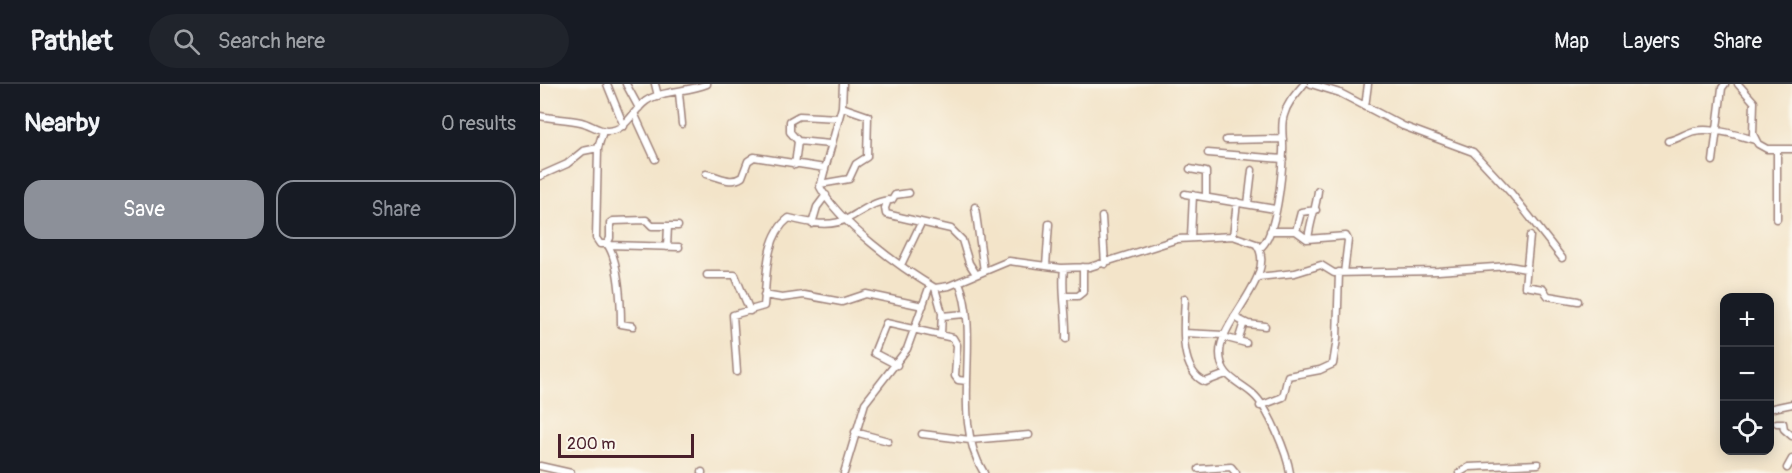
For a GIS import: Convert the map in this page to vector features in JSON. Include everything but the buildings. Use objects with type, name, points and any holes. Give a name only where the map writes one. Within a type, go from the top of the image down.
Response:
[{"type":"street","points":[[607,84],[624,126]]},
{"type":"street","points":[[626,84],[655,159]]},
{"type":"street","points":[[655,84],[658,96]]},
{"type":"street","points":[[540,117],[584,123],[603,131],[624,126],[637,110],[658,96],[679,93],[707,84]]},
{"type":"street","points":[[843,84],[842,107],[820,184],[826,195],[884,254],[932,286],[942,316],[940,334]]},
{"type":"street","points":[[1311,84],[1340,93],[1402,126],[1473,152],[1511,193],[1562,258]]},
{"type":"street","points":[[1365,106],[1368,84]]},
{"type":"street","points":[[1713,160],[1722,88],[1725,84]]},
{"type":"street","points":[[1738,84],[1754,102],[1755,140]]},
{"type":"street","points":[[1260,248],[1268,239],[1275,209],[1282,159],[1284,112],[1302,86]]},
{"type":"street","points":[[679,93],[682,124]]},
{"type":"street","points":[[820,184],[849,179],[856,164],[867,157],[868,116],[842,107]]},
{"type":"street","points":[[831,144],[798,141],[791,135],[790,121],[795,116],[839,118]]},
{"type":"street","points":[[603,131],[598,148],[596,238],[600,244],[679,247]]},
{"type":"street","points":[[1668,141],[1684,138],[1691,132],[1716,132],[1755,140],[1763,147],[1777,150],[1792,149]]},
{"type":"street","points":[[1226,140],[1283,139]]},
{"type":"street","points":[[795,165],[798,141]]},
{"type":"street","points":[[540,176],[567,164],[583,152],[598,148]]},
{"type":"street","points":[[1777,150],[1777,219]]},
{"type":"street","points":[[1208,153],[1282,159]]},
{"type":"street","points":[[706,174],[729,181],[740,179],[752,157],[825,168]]},
{"type":"street","points":[[1190,169],[1206,172],[1206,197]]},
{"type":"street","points":[[1248,204],[1252,170]]},
{"type":"street","points":[[1308,239],[1311,219],[1316,210],[1318,191]]},
{"type":"street","points":[[736,372],[734,315],[764,306],[773,243],[786,221],[789,219],[812,224],[848,219],[866,207],[898,194],[909,194]]},
{"type":"street","points":[[1185,194],[1275,209]]},
{"type":"street","points":[[812,224],[817,207],[826,195]]},
{"type":"street","points":[[1191,237],[1193,195]]},
{"type":"street","points":[[888,200],[884,211],[886,214],[921,224],[948,228],[958,234],[976,274]]},
{"type":"street","points":[[1233,236],[1237,202]]},
{"type":"street","points":[[975,207],[984,271]]},
{"type":"street","points":[[1296,231],[1301,212],[1316,210]]},
{"type":"street","points":[[1102,217],[1105,264]]},
{"type":"street","points":[[633,326],[621,324],[617,276],[607,244],[610,238],[610,223],[646,220],[652,226],[678,226]]},
{"type":"street","points":[[901,265],[921,224]]},
{"type":"street","points":[[1046,266],[1049,224]]},
{"type":"street","points":[[667,247],[668,226]]},
{"type":"street","points":[[1260,406],[1283,397],[1288,376],[1320,370],[1333,364],[1337,339],[1341,272],[1347,237],[1308,239],[1296,231],[1270,231]]},
{"type":"street","points":[[932,286],[959,282],[1015,260],[1064,268],[1083,267],[1105,264],[1157,244],[1191,237],[1233,236],[1254,242],[1260,248],[1262,261],[1258,277],[1224,336],[1220,359],[1226,374],[1253,394],[1279,437],[1290,473]]},
{"type":"street","points":[[1530,236],[1526,287],[1543,289],[1548,296],[1578,301]]},
{"type":"street","points":[[1258,277],[1295,273],[1321,265],[1329,272],[1514,266],[1526,269]]},
{"type":"street","points":[[1064,296],[1078,296],[1083,292],[1083,267]]},
{"type":"street","points":[[1064,268],[1062,290],[1066,339]]},
{"type":"street","points":[[707,275],[734,273],[750,311]]},
{"type":"street","points":[[959,282],[967,340],[970,440],[984,473]]},
{"type":"street","points":[[844,473],[855,432],[870,393],[897,365],[907,349],[932,286]]},
{"type":"street","points":[[764,295],[782,298],[804,295],[842,302],[866,294],[923,306]]},
{"type":"street","points":[[1185,298],[1186,354],[1200,379],[1209,381],[1226,374]]},
{"type":"street","points":[[942,316],[965,314]]},
{"type":"street","points":[[1234,316],[1244,322],[1264,326]]},
{"type":"street","points":[[897,365],[874,353],[884,326],[890,322],[940,334],[955,341],[967,340]]},
{"type":"street","points":[[1238,341],[1244,322]]},
{"type":"street","points":[[1184,333],[1224,336],[1246,343]]},
{"type":"street","points":[[955,341],[955,376],[958,380],[967,381]]},
{"type":"street","points":[[1774,408],[1792,404]]},
{"type":"street","points":[[1777,423],[1783,423],[1784,429],[1792,436]]},
{"type":"street","points":[[855,432],[888,441]]},
{"type":"street","points":[[922,434],[970,440],[1029,435]]},
{"type":"street","points":[[1787,468],[1792,459]]},
{"type":"street","points":[[1459,473],[1469,467],[1538,464]]},
{"type":"street","points":[[540,466],[571,473]]},
{"type":"street","points":[[1199,469],[1231,467],[1236,473]]}]
